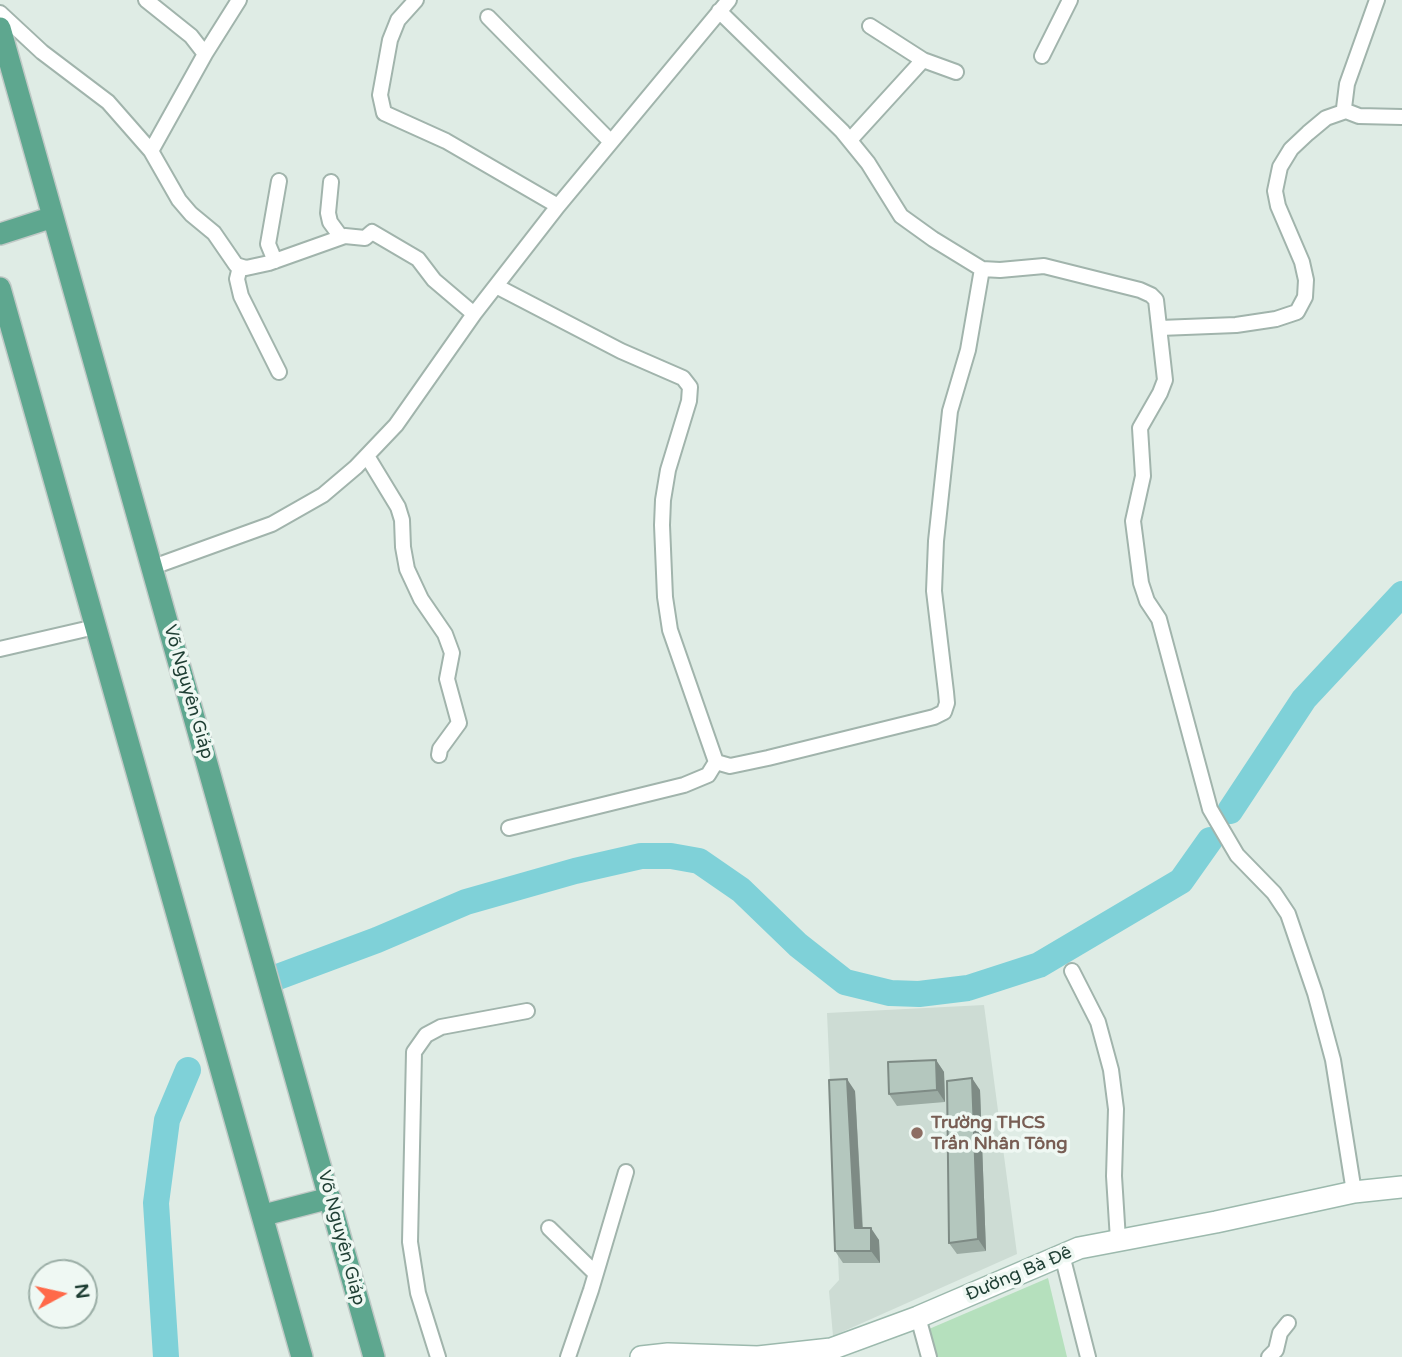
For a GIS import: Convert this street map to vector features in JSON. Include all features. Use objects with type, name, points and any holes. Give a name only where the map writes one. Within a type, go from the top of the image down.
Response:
[{"type":"main road","name":"Võ Nguyên Giáp","points":[[0,28],[373,1357]]},
{"type":"main road","points":[[0,234],[53,218]]},
{"type":"main road","points":[[0,288],[302,1357]]},
{"type":"main road","points":[[264,1215],[330,1198]]},
{"type":"street","points":[[146,0],[191,36],[205,54]]},
{"type":"street","points":[[151,151],[205,54],[239,0]]},
{"type":"street","points":[[416,0],[398,20],[390,40],[380,94],[384,113],[446,141],[558,206]]},
{"type":"street","points":[[1042,56],[1070,0]]},
{"type":"street","points":[[1346,111],[1344,96],[1377,0]]},
{"type":"street","points":[[153,567],[293,514],[323,495],[367,457],[404,415],[474,314],[558,206],[724,6],[850,140],[868,163],[901,216],[933,239],[982,269],[1044,266],[1140,290],[1156,300],[1164,380],[1160,393],[1140,428],[1143,475],[1133,522],[1141,583],[1147,601],[1159,619],[1210,809],[1237,855],[1274,892],[1288,914],[1334,1060],[1354,1192]]},
{"type":"street","points":[[0,13],[42,52],[108,102],[151,151],[179,200],[214,233],[236,265],[246,268],[275,261],[341,237],[365,238],[372,232],[418,259],[434,280],[474,314]]},
{"type":"street","points":[[488,17],[611,142]]},
{"type":"street","points":[[870,26],[923,60],[956,72]]},
{"type":"street","points":[[850,140],[923,60]]},
{"type":"street","points":[[1160,328],[1236,325],[1276,319],[1297,312],[1305,297],[1306,281],[1302,262],[1278,206],[1275,191],[1280,167],[1291,149],[1326,118],[1346,111],[1359,116],[1402,117]]},
{"type":"street","points":[[275,261],[268,244],[279,181]]},
{"type":"street","points":[[331,182],[328,213],[330,222],[341,237]]},
{"type":"street","points":[[240,267],[237,279],[241,296],[279,372]]},
{"type":"street","points":[[716,762],[730,766],[768,758],[939,716],[946,708],[934,591],[936,541],[950,411],[968,350],[982,269]]},
{"type":"street","points":[[496,286],[621,351],[683,378],[690,387],[668,470],[663,500],[665,597],[670,630],[716,762]]},
{"type":"street","points":[[367,457],[398,507],[407,569],[421,599],[445,634],[452,653],[447,679],[459,723],[440,749],[439,755]]},
{"type":"street","points":[[0,649],[95,627]]},
{"type":"street","points":[[509,828],[684,785],[708,775],[716,762]]},
{"type":"street","points":[[1072,971],[1097,1022],[1111,1070],[1116,1109],[1114,1176],[1118,1240]]},
{"type":"street","points":[[438,1357],[418,1293],[410,1242],[414,1052],[426,1035],[441,1027],[527,1011]]},
{"type":"street","points":[[568,1357],[626,1172]]},
{"type":"street","name":"Đường Bà Đê","points":[[640,1357],[668,1354],[758,1357],[831,1353],[1079,1248],[1354,1192],[1402,1187]]},
{"type":"street","points":[[549,1228],[595,1273]]},
{"type":"street","points":[[1062,1255],[1088,1357]]},
{"type":"street","points":[[918,1317],[929,1357]]},
{"type":"street","points":[[1269,1357],[1276,1350],[1280,1333],[1288,1323]]},
{"type":"shaded area","name":"Trường THCS Trần Nhân Tông","points":[[984,1005],[1017,1254],[833,1336],[829,1291],[839,1280],[827,1013]]},
{"type":"green space","points":[[1048,1278],[1067,1357],[936,1357],[929,1329]]},
{"type":"building","points":[[936,1060],[937,1090],[889,1094],[888,1062]]},
{"type":"building","points":[[972,1078],[978,1239],[949,1243],[947,1081]]},
{"type":"building","points":[[847,1079],[855,1228],[871,1228],[871,1251],[835,1251],[829,1080]]},
{"type":"waterway","points":[[1230,811],[1304,699],[1402,594]]},
{"type":"waterway","points":[[275,978],[377,940],[466,902],[575,871],[641,856],[671,856],[699,861],[741,890],[798,945],[845,982],[890,993],[919,994],[968,988],[1039,965],[1181,881],[1210,840]]},
{"type":"waterway","points":[[166,1357],[156,1203],[167,1120],[188,1070]]},
{"type":"place","name":"Trường THCS Trần Nhân Tông","points":[[917,1133]]}]
